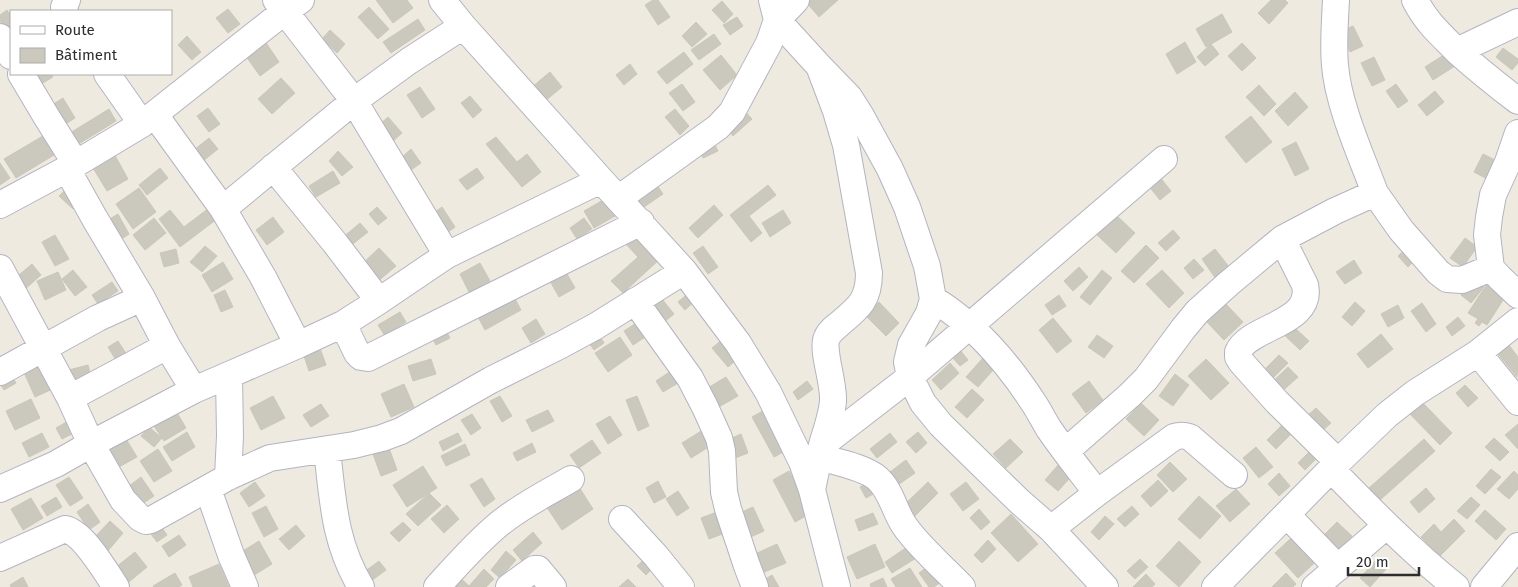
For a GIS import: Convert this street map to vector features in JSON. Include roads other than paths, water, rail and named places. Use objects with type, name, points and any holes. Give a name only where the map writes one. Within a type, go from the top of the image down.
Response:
[{"type":"street","points":[[442,0],[463,26],[684,271],[738,343],[768,392],[802,462],[812,490],[836,587]]},
{"type":"street","points":[[775,10],[796,0]]},
{"type":"street","points":[[1336,0],[1335,65],[1338,86],[1350,126],[1375,193],[1401,230],[1438,272],[1447,279],[1462,280],[1491,268]]},
{"type":"street","points":[[1414,0],[1422,15],[1432,27],[1494,84],[1518,101]]},
{"type":"street","points":[[0,204],[72,166],[149,120],[288,4],[354,101],[447,255]]},
{"type":"street","points":[[775,10],[862,116],[890,169],[907,207],[924,258],[933,299],[929,313],[911,345],[907,362],[910,377],[923,403],[941,425],[1019,501],[1051,529],[1105,587]]},
{"type":"street","points":[[0,489],[56,464],[194,390],[343,324],[447,255],[609,189],[718,127],[732,112],[768,43],[775,10]]},
{"type":"street","points":[[1457,50],[1518,22]]},
{"type":"street","points":[[223,209],[354,101],[409,61],[463,26]]},
{"type":"street","points":[[0,37],[10,54]]},
{"type":"street","points":[[812,490],[833,401],[826,340],[828,334],[834,328],[864,302],[869,285],[846,145],[820,66]]},
{"type":"street","points":[[22,75],[72,166],[95,219],[194,390]]},
{"type":"street","points":[[108,75],[149,120],[223,209],[263,277],[298,345]]},
{"type":"street","points":[[1518,133],[1508,162],[1493,195],[1488,235],[1491,268],[1518,295]]},
{"type":"street","points":[[821,451],[1164,159]]},
{"type":"street","points":[[273,167],[379,301]]},
{"type":"street","points":[[1066,451],[1146,379],[1169,346],[1197,312],[1228,284],[1282,239],[1335,211],[1375,193]]},
{"type":"street","points":[[343,324],[357,353],[361,357],[368,358],[641,222]]},
{"type":"street","points":[[1282,239],[1305,285],[1305,300],[1295,314],[1244,343],[1238,352],[1238,358],[1386,526],[1456,587]]},
{"type":"street","points":[[2,277],[44,349],[92,444],[123,500],[140,518],[146,521],[270,458],[327,450],[373,440],[401,431],[492,380],[596,326],[684,271]]},
{"type":"street","points":[[0,372],[98,318],[142,298]]},
{"type":"street","points":[[933,299],[951,310],[969,326],[1006,364],[1036,406],[1049,429],[1097,494]]},
{"type":"street","points":[[636,300],[690,378],[719,438],[722,451],[724,492],[728,509],[755,587]]},
{"type":"street","points":[[1222,585],[1334,466],[1387,415],[1408,398],[1478,352],[1518,321]]},
{"type":"street","points":[[70,398],[167,346]]},
{"type":"street","points":[[1478,352],[1518,402]]},
{"type":"street","points":[[229,376],[230,436],[218,483],[231,555],[245,587]]},
{"type":"street","points":[[1051,529],[1179,435],[1191,438],[1234,475]]},
{"type":"street","points":[[327,450],[335,515],[342,546],[353,574],[361,587]]},
{"type":"street","points":[[821,451],[877,478],[886,488],[905,526],[915,539],[962,587]]},
{"type":"street","points":[[437,587],[476,544],[500,523],[519,509],[571,479]]},
{"type":"street","points":[[1287,515],[1338,568]]},
{"type":"street","points":[[622,519],[681,587]]},
{"type":"street","points":[[1315,587],[1386,526]]},
{"type":"street","points":[[0,558],[65,529],[70,530],[88,548],[116,587]]},
{"type":"street","points":[[1484,587],[1518,546]]},
{"type":"street","points":[[509,587],[534,569],[538,569],[553,587]]}]
